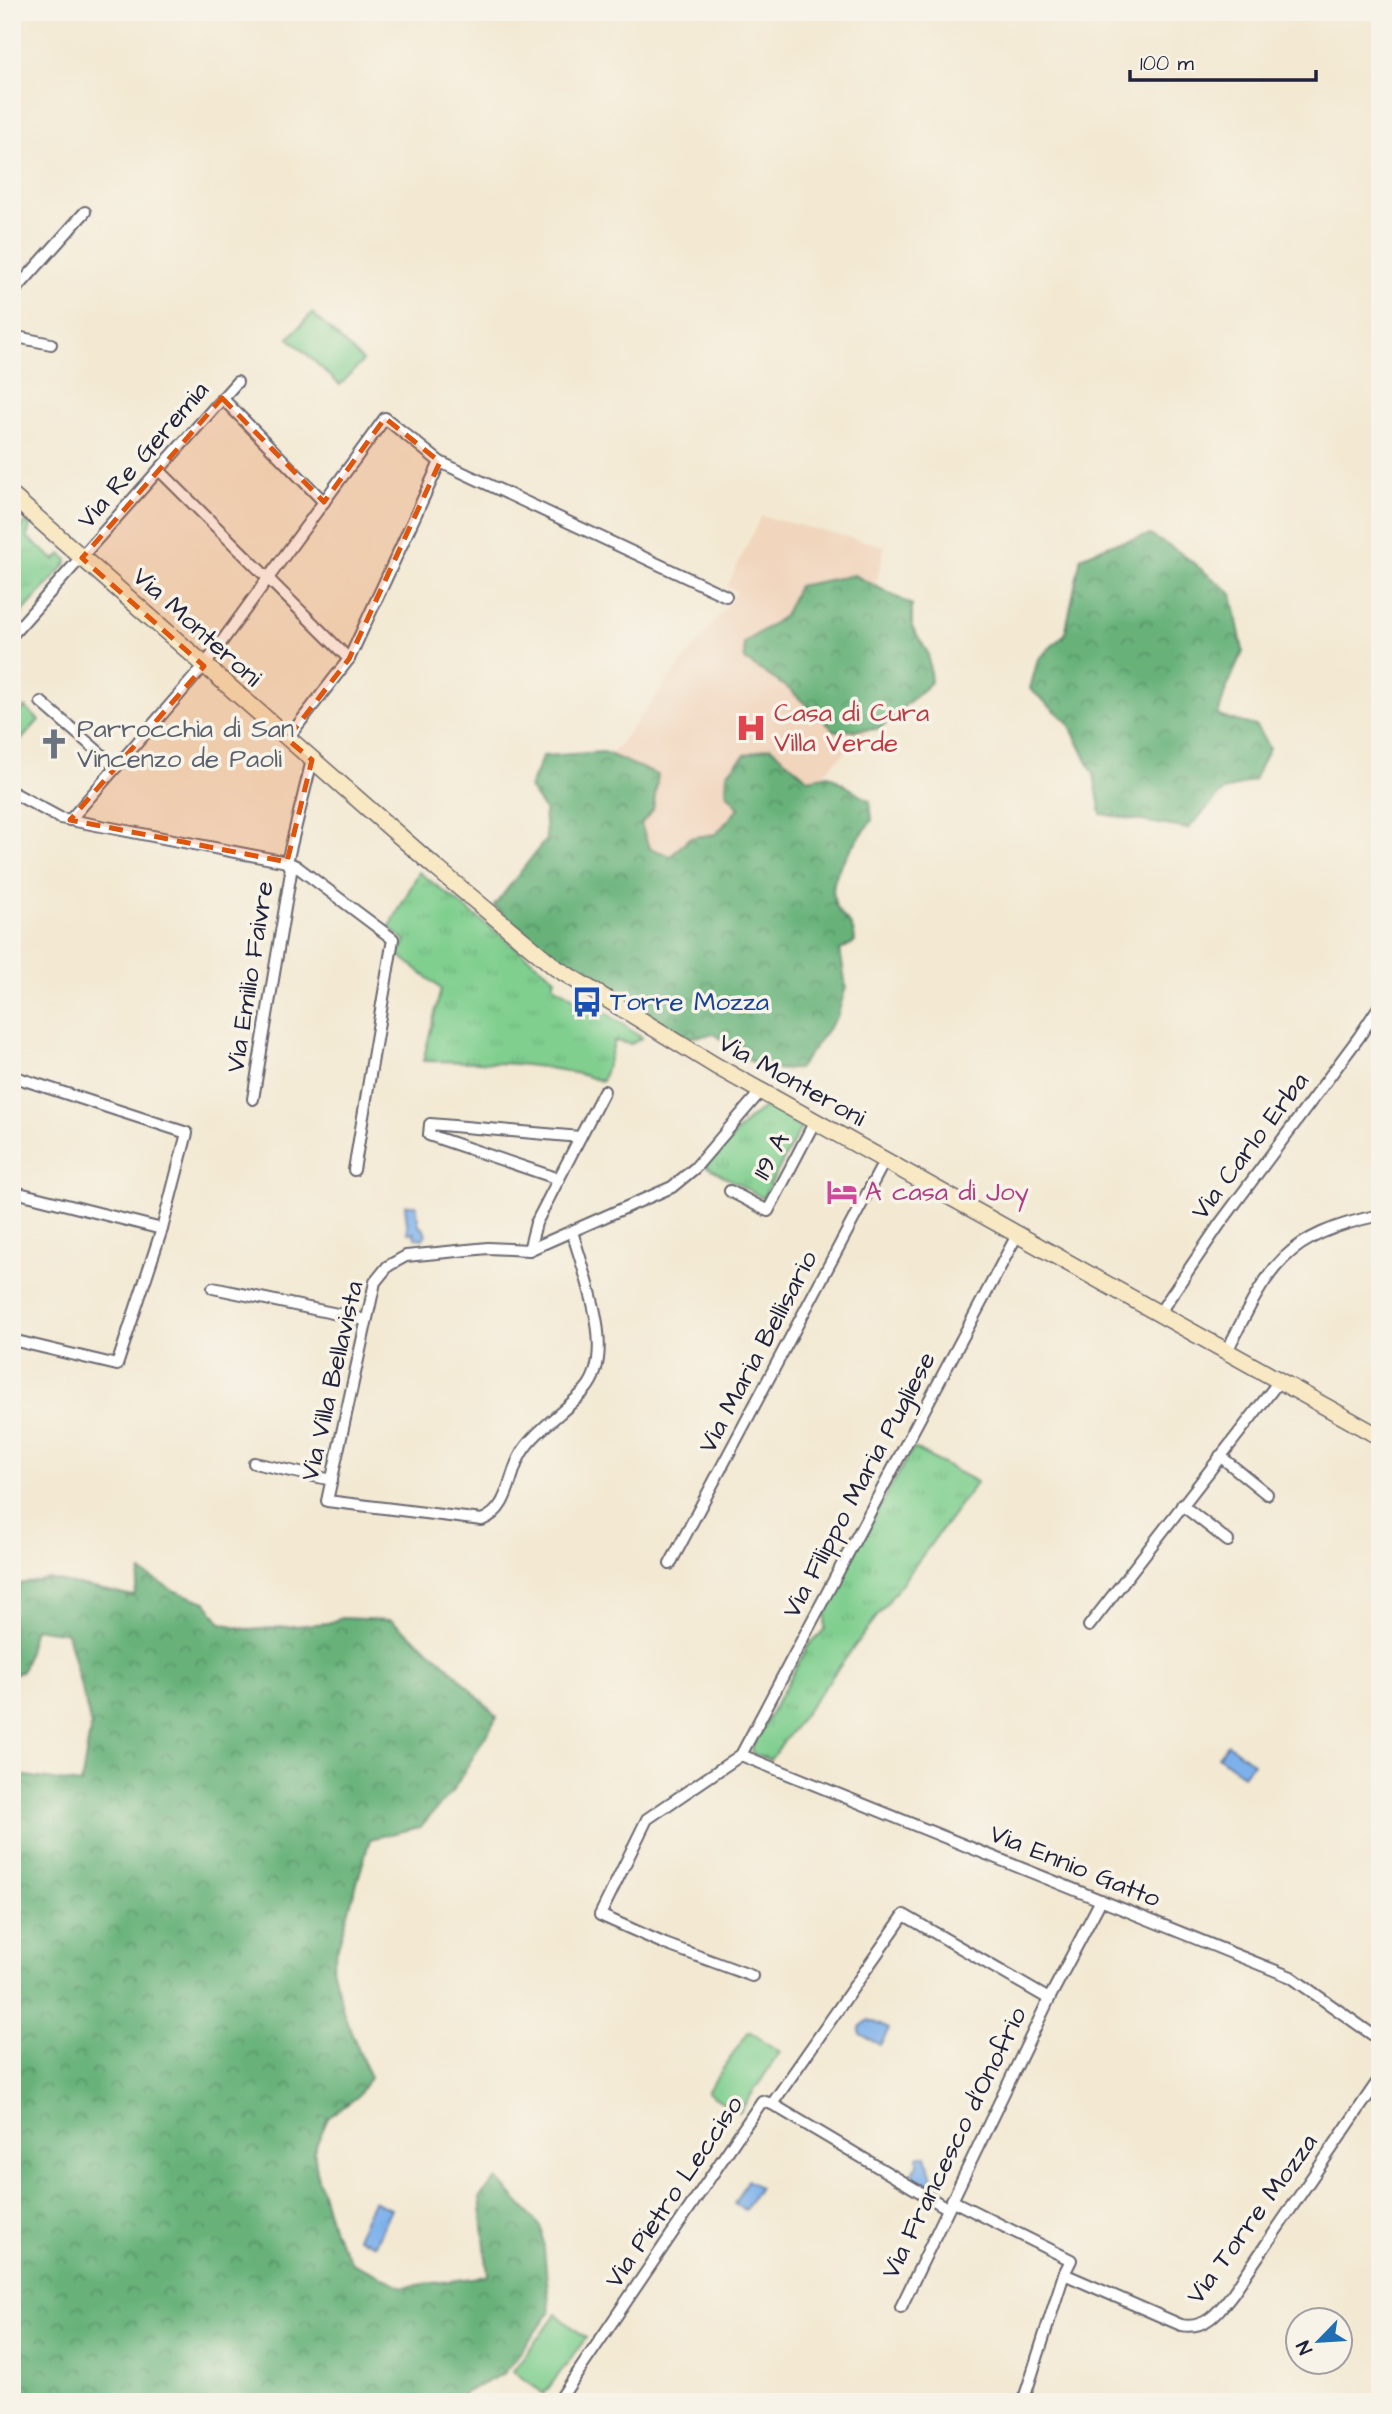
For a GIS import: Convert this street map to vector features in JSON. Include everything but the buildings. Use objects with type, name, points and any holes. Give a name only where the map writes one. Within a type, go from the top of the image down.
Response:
[{"type":"main road","name":"Via Monteroni","points":[[12,496],[312,761],[556,968],[621,1010],[761,1091],[1380,1437]]},
{"type":"street","points":[[12,293],[85,212]]},
{"type":"street","points":[[12,336],[51,344]]},
{"type":"street","name":"Via Re Geremia","points":[[12,635],[237,382]]},
{"type":"street","points":[[222,398],[324,502]]},
{"type":"street","points":[[70,820],[204,666],[385,418],[440,461],[726,596]]},
{"type":"street","points":[[287,739],[349,659],[440,461]]},
{"type":"street","points":[[159,470],[349,659]]},
{"type":"street","points":[[41,702],[116,767]]},
{"type":"street","name":"Via Emilio Faivre","points":[[253,1099],[291,872],[287,862],[312,761]]},
{"type":"street","points":[[12,792],[60,818],[287,862],[393,939],[354,1170]]},
{"type":"street","name":"Via Carlo Erba","points":[[1158,1315],[1219,1225],[1380,1005]]},
{"type":"street","points":[[12,1076],[187,1133],[162,1229],[117,1365],[12,1340]]},
{"type":"street","points":[[528,1250],[536,1223],[604,1091]]},
{"type":"street","name":"Via Villa Bellavista","points":[[572,1231],[601,1347],[597,1369],[588,1388],[521,1452],[501,1506],[492,1516],[482,1520],[327,1501],[374,1282],[388,1266],[406,1256],[488,1248],[528,1250],[672,1187],[695,1168],[761,1091]]},
{"type":"street","name":"119 A","points":[[730,1191],[768,1211],[815,1121]]},
{"type":"street","points":[[558,1179],[429,1135],[430,1124],[579,1137]]},
{"type":"street","name":"Via Maria Bellisario","points":[[670,1564],[885,1160]]},
{"type":"street","points":[[12,1187],[19,1193],[162,1229]]},
{"type":"street","points":[[1227,1351],[1257,1291],[1269,1272],[1283,1258],[1315,1235],[1380,1215]]},
{"type":"street","name":"Via Filippo Maria Pugliese","points":[[741,1755],[1017,1235]]},
{"type":"street","points":[[213,1288],[366,1320]]},
{"type":"street","points":[[1089,1626],[1280,1380]]},
{"type":"street","points":[[1220,1456],[1267,1494]]},
{"type":"street","points":[[254,1463],[332,1480]]},
{"type":"street","points":[[1182,1505],[1228,1541]]},
{"type":"street","points":[[741,1755],[647,1819],[600,1915],[665,1944],[751,1976]]},
{"type":"street","name":"Via Ennio Gatto","points":[[741,1755],[1291,1978],[1380,2040]]},
{"type":"street","points":[[1049,1999],[1101,1900]]},
{"type":"street","name":"Via Francesco d'Onofrio","points":[[901,2307],[1049,1999],[904,1915]]},
{"type":"street","name":"Via Pietro Lecciso","points":[[558,2402],[762,2101],[772,2104],[904,1915]]},
{"type":"street","name":"Via Torre Mozza","points":[[1064,2274],[1181,2325],[1191,2327],[1204,2324],[1233,2293],[1380,2078]]},
{"type":"street","points":[[772,2104],[949,2204],[1071,2260],[1064,2274],[1023,2402]]},
{"type":"highlighted area","points":[[222,398],[324,502],[385,418],[440,462],[349,659],[287,739],[312,760],[287,862],[70,820],[204,666],[82,558]]},
{"type":"shaded area","name":"Casa di Cura Villa Verde","points":[[761,516],[885,546],[862,644],[898,702],[813,783],[550,953],[494,906],[737,592],[727,587]]},
{"type":"green space","points":[[312,313],[363,361],[340,385],[289,338]]},
{"type":"green space","points":[[26,522],[30,526],[27,537],[55,560],[61,554],[67,559],[67,563],[12,624],[12,538]]},
{"type":"green space","points":[[1150,535],[1181,553],[1232,594],[1243,651],[1218,716],[1256,726],[1269,748],[1254,780],[1222,792],[1188,829],[1101,814],[1094,775],[1068,722],[1030,689],[1038,659],[1065,634],[1081,557],[1112,544]]},
{"type":"green space","points":[[854,575],[912,605],[912,627],[928,653],[931,682],[879,729],[835,731],[789,689],[745,660],[744,643],[784,616],[798,586]]},
{"type":"green space","points":[[25,707],[39,720],[14,748],[12,722]]},
{"type":"green space","points":[[770,747],[808,779],[829,775],[870,801],[872,820],[844,859],[834,881],[833,892],[837,909],[850,924],[855,942],[840,950],[846,987],[837,1017],[798,1069],[768,1070],[739,1055],[715,1034],[687,1038],[550,953],[494,906],[546,839],[544,809],[529,788],[543,756],[604,752],[658,775],[653,810],[641,824],[649,848],[671,856],[689,838],[716,834],[739,808],[726,792],[727,773],[745,755]]},
{"type":"green space","points":[[419,872],[555,978],[553,985],[599,1014],[602,1010],[642,1038],[631,1044],[615,1041],[602,1081],[536,1066],[423,1061],[441,989],[398,954],[406,941],[389,928]]},
{"type":"green space","points":[[767,1106],[801,1128],[763,1198],[706,1166],[749,1119]]},
{"type":"green space","points":[[913,1448],[977,1482],[770,1760],[754,1754],[751,1751],[753,1745],[808,1646],[825,1629],[826,1610],[859,1544]]},
{"type":"green space","points":[[141,1572],[175,1591],[206,1602],[221,1623],[250,1630],[328,1623],[341,1618],[391,1620],[441,1659],[497,1717],[452,1792],[420,1827],[370,1839],[332,1967],[344,2014],[370,2078],[357,2097],[328,2118],[314,2150],[318,2179],[333,2230],[352,2263],[403,2287],[488,2276],[480,2196],[497,2179],[542,2228],[550,2312],[505,2373],[464,2393],[461,2402],[12,2402],[12,1774],[81,1784],[91,1725],[67,1633],[34,1628],[23,1670],[12,1676],[12,1606],[20,1584],[48,1579],[134,1596]]},
{"type":"green space","points":[[749,2031],[780,2052],[739,2113],[707,2092]]},
{"type":"green space","points":[[556,2314],[586,2338],[544,2394],[513,2371]]},
{"type":"water","points":[[405,1205],[416,1205],[419,1226],[426,1234],[423,1239],[415,1238],[414,1233],[408,1233]]},
{"type":"water","points":[[1228,1744],[1253,1763],[1243,1775],[1218,1756]]},
{"type":"water","points":[[869,2020],[889,2029],[880,2045],[860,2034],[860,2027]]},
{"type":"water","points":[[926,2156],[935,2184],[931,2188],[925,2187],[913,2177],[913,2170],[918,2165],[918,2157]]},
{"type":"water","points":[[747,2180],[759,2187],[745,2210],[734,2204]]},
{"type":"water","points":[[373,2201],[391,2209],[375,2245],[357,2237]]},
{"type":"place","name":"Casa di Cura Villa Verde","points":[[751,728]]},
{"type":"place","name":"Parrocchia di San Vincenzo de Paoli","points":[[54,744]]},
{"type":"place","name":"Torre Mozza","points":[[587,1002]]},
{"type":"place","name":"A casa di Joy","points":[[842,1192]]}]
